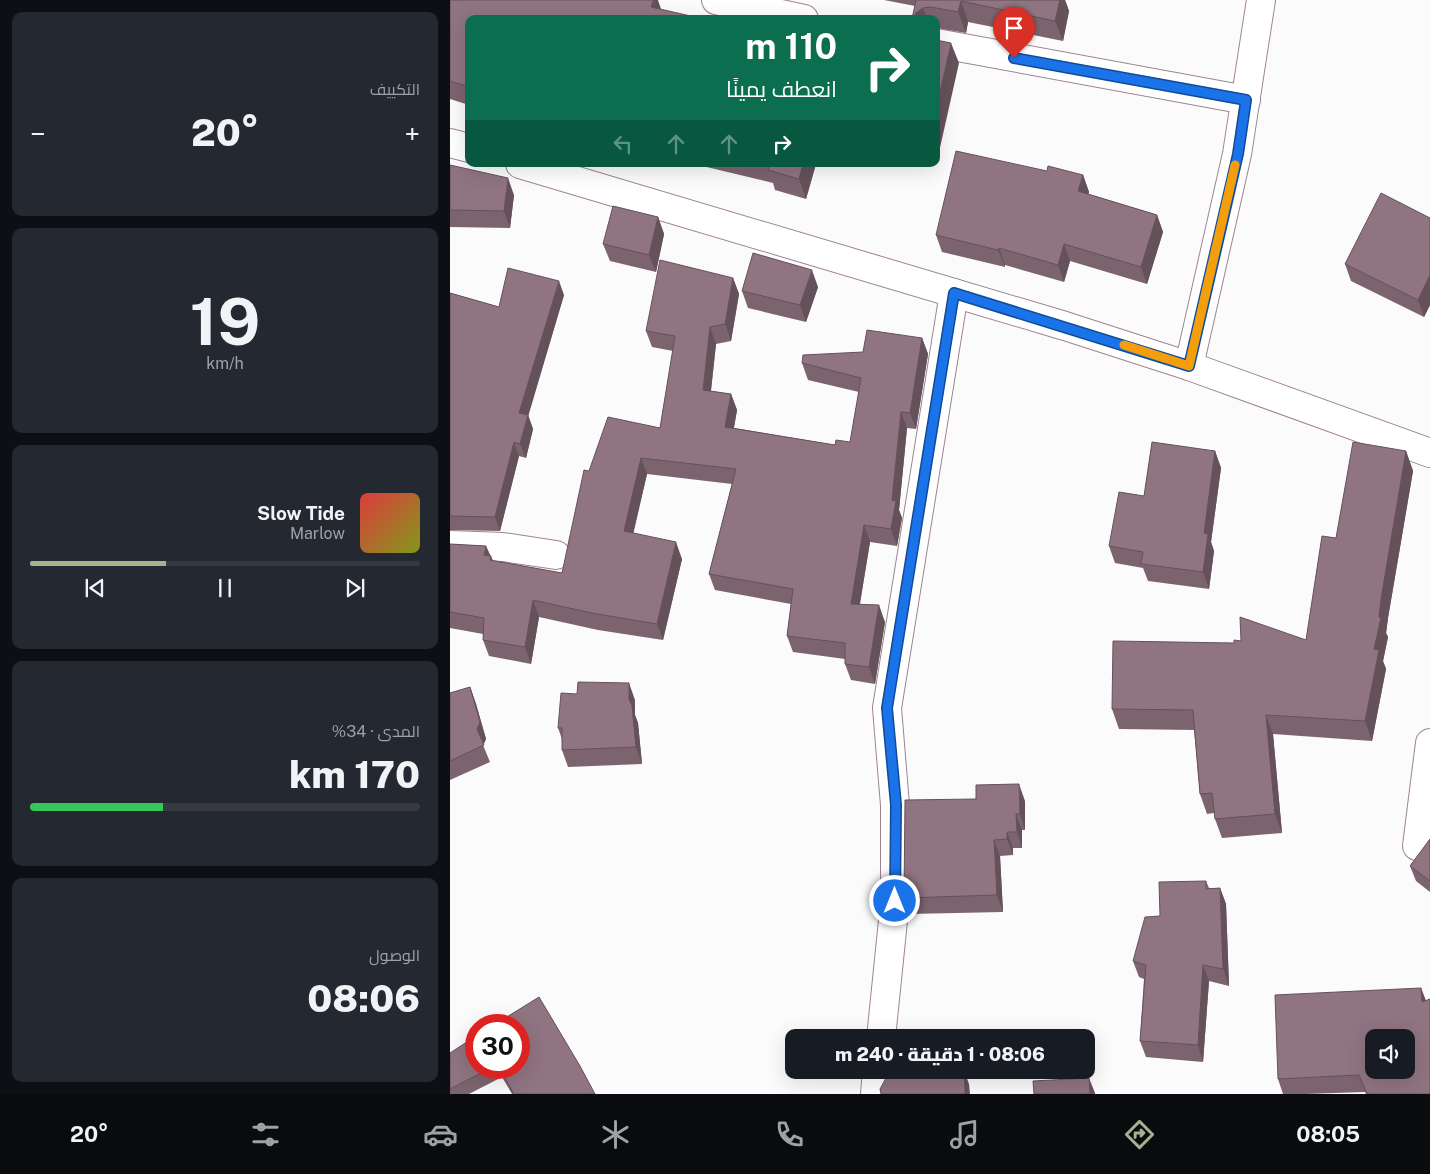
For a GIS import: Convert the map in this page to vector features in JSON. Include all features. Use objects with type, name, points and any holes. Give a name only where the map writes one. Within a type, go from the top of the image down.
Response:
[{"type":"street","points":[[716,0],[785,15]]},
{"type":"street","points":[[1189,366],[1238,154],[1261,0]]},
{"type":"street","points":[[940,44],[1246,100]]},
{"type":"street","points":[[450,143],[465,147]]},
{"type":"street","points":[[530,167],[954,293],[1189,366],[1430,453]]},
{"type":"street","points":[[882,1029],[895,901],[896,805],[887,708],[954,293]]},
{"type":"street","points":[[450,545],[503,547],[556,555]]},
{"type":"street","points":[[1417,846],[1430,743]]},
{"type":"street","points":[[875,1094],[876,1079]]},
{"type":"building","points":[[450,0],[653,0],[651,7],[686,15],[465,15],[465,86],[450,81]]},
{"type":"building","points":[[916,0],[1060,0],[1055,21],[961,1],[958,12],[931,7],[923,8],[913,15]]},
{"type":"building","points":[[940,41],[951,43],[940,92]]},
{"type":"building","points":[[956,151],[1047,171],[1048,166],[1083,175],[1078,191],[1157,215],[1141,267],[1064,244],[1058,265],[999,248],[998,250],[936,235]]},
{"type":"building","points":[[450,165],[508,178],[504,211],[450,210]]},
{"type":"building","points":[[769,167],[802,167],[799,179],[768,170]]},
{"type":"building","points":[[1381,193],[1430,218],[1430,275],[1418,300],[1345,264]]},
{"type":"building","points":[[613,206],[658,217],[649,255],[603,244]]},
{"type":"building","points":[[753,253],[812,270],[800,305],[742,291]]},
{"type":"building","points":[[660,260],[733,278],[725,324],[710,327],[703,390],[731,394],[725,427],[835,445],[836,440],[850,442],[861,378],[802,363],[803,355],[863,352],[867,330],[922,338],[910,413],[901,412],[892,500],[896,501],[891,529],[864,525],[851,604],[879,605],[869,667],[845,664],[845,643],[787,636],[793,589],[709,574],[736,469],[641,458],[624,531],[676,542],[657,624],[592,613],[533,600],[525,647],[483,640],[484,618],[450,612],[450,544],[486,546],[484,555],[491,556],[490,560],[562,573],[584,470],[589,471],[608,417],[660,428],[675,336],[646,331]]},
{"type":"building","points":[[508,268],[559,281],[519,413],[528,415],[520,444],[514,442],[495,517],[450,516],[450,293],[499,307]]},
{"type":"building","points":[[1152,442],[1215,451],[1204,533],[1208,534],[1203,572],[1141,564],[1143,552],[1109,546],[1119,492],[1144,496]]},
{"type":"building","points":[[1353,442],[1406,451],[1381,599],[1379,617],[1381,618],[1374,649],[1379,650],[1365,721],[1266,715],[1275,814],[1215,819],[1212,793],[1200,794],[1193,710],[1112,709],[1113,641],[1234,643],[1234,640],[1241,641],[1240,617],[1306,640],[1322,536],[1336,538]]},
{"type":"building","points":[[578,682],[629,683],[629,699],[632,706],[636,747],[562,750],[562,728],[558,728],[561,693],[577,694]]},
{"type":"building","points":[[470,687],[480,722],[477,729],[484,745],[450,761],[450,693]]},
{"type":"building","points":[[1019,784],[1020,814],[1016,814],[1017,832],[1007,832],[1007,839],[994,840],[997,895],[904,898],[905,800],[976,799],[976,785]]},
{"type":"building","points":[[1430,839],[1430,881],[1410,866]]},
{"type":"building","points":[[1206,881],[1206,889],[1220,888],[1223,969],[1203,965],[1198,1045],[1140,1041],[1146,965],[1133,961],[1145,917],[1160,916],[1159,882]]},
{"type":"building","points":[[1421,988],[1422,1002],[1430,999],[1430,1094],[1367,1094],[1359,1075],[1278,1079],[1275,995]]},
{"type":"building","points":[[539,997],[595,1094],[514,1094],[505,1079],[530,1079],[530,1014],[512,1014]]},
{"type":"building","points":[[465,1043],[465,1079],[470,1079],[450,1089],[450,1053]]},
{"type":"building","points":[[964,1079],[965,1094],[881,1094],[880,1089],[885,1080]]},
{"type":"building","points":[[1089,1079],[1090,1094],[1034,1094],[1033,1081]]},
{"type":"slow traffic","points":[[1124,345],[1189,366],[1235,165]]},
{"type":"route","points":[[895,901],[896,805],[887,708],[954,293],[1066,326],[1189,366],[1238,154],[1246,100],[1014,58]]}]
